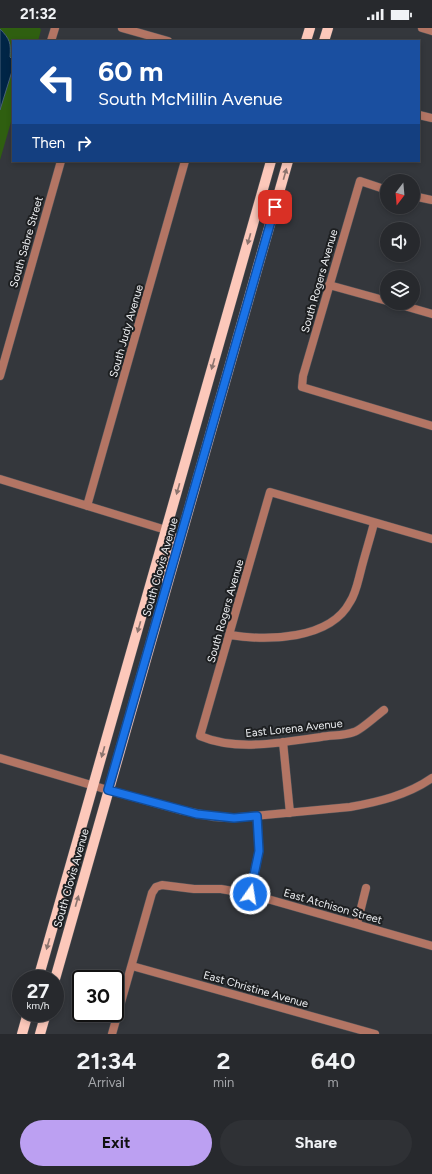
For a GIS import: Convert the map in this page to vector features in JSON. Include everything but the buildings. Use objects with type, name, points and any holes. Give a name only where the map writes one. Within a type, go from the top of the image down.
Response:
[{"type":"main road","points":[[306,40],[310,28]]},
{"type":"main road","points":[[324,40],[328,28]]},
{"type":"main road","name":"South Clovis Avenue","points":[[41,970],[271,162]]},
{"type":"main road","name":"South Clovis Avenue","points":[[58,970],[288,162]]},
{"type":"main road","points":[[158,618],[158,594],[172,538],[170,533],[166,530]]},
{"type":"main road","points":[[22,1034],[25,1022]]},
{"type":"main road","points":[[40,1034],[43,1022]]},
{"type":"street","points":[[51,40],[55,28]]},
{"type":"street","points":[[122,28],[164,40]]},
{"type":"street","points":[[422,28],[432,31]]},
{"type":"street","points":[[420,115],[432,118]]},
{"type":"street","name":"South Sabre Street","points":[[0,376],[61,162]]},
{"type":"street","name":"South Judy Avenue","points":[[87,506],[185,162]]},
{"type":"street","name":"South Rogers Avenue","points":[[380,188],[360,181],[303,376],[302,387],[432,426]]},
{"type":"street","points":[[420,197],[432,200]]},
{"type":"street","points":[[329,285],[380,299]]},
{"type":"street","points":[[418,310],[432,314]]},
{"type":"street","points":[[0,479],[166,530]]},
{"type":"street","name":"South Rogers Avenue","points":[[200,736],[270,492],[374,523]]},
{"type":"street","points":[[230,635],[271,638],[301,634],[323,628],[335,621],[344,612],[353,596],[374,523],[432,539]]},
{"type":"street","name":"East Lorena Avenue","points":[[200,736],[213,742],[228,744],[252,744],[283,742],[355,732],[384,710]]},
{"type":"street","points":[[283,742],[290,813]]},
{"type":"street","points":[[0,758],[93,786],[197,814],[234,818],[350,807],[366,804],[404,793],[431,781]]},
{"type":"street","points":[[250,894],[259,851],[257,816]]},
{"type":"street","name":"East Atchison Street","points":[[132,966],[152,893],[156,887],[162,885],[194,889],[221,889],[250,894],[432,946]]},
{"type":"street","points":[[356,924],[366,888]]},
{"type":"street","points":[[112,1034],[132,966]]},
{"type":"street","name":"East Christine Avenue","points":[[132,966],[375,1034]]},
{"type":"green space","points":[[0,28],[40,28],[41,30],[38,40],[12,40],[12,118],[0,160]]},
{"type":"water","points":[[0,29],[9,42],[10,57],[12,59],[12,71],[0,110]]},
{"type":"route","points":[[250,894],[259,851],[257,816],[234,818],[214,817],[180,810],[108,790],[275,207]]}]
